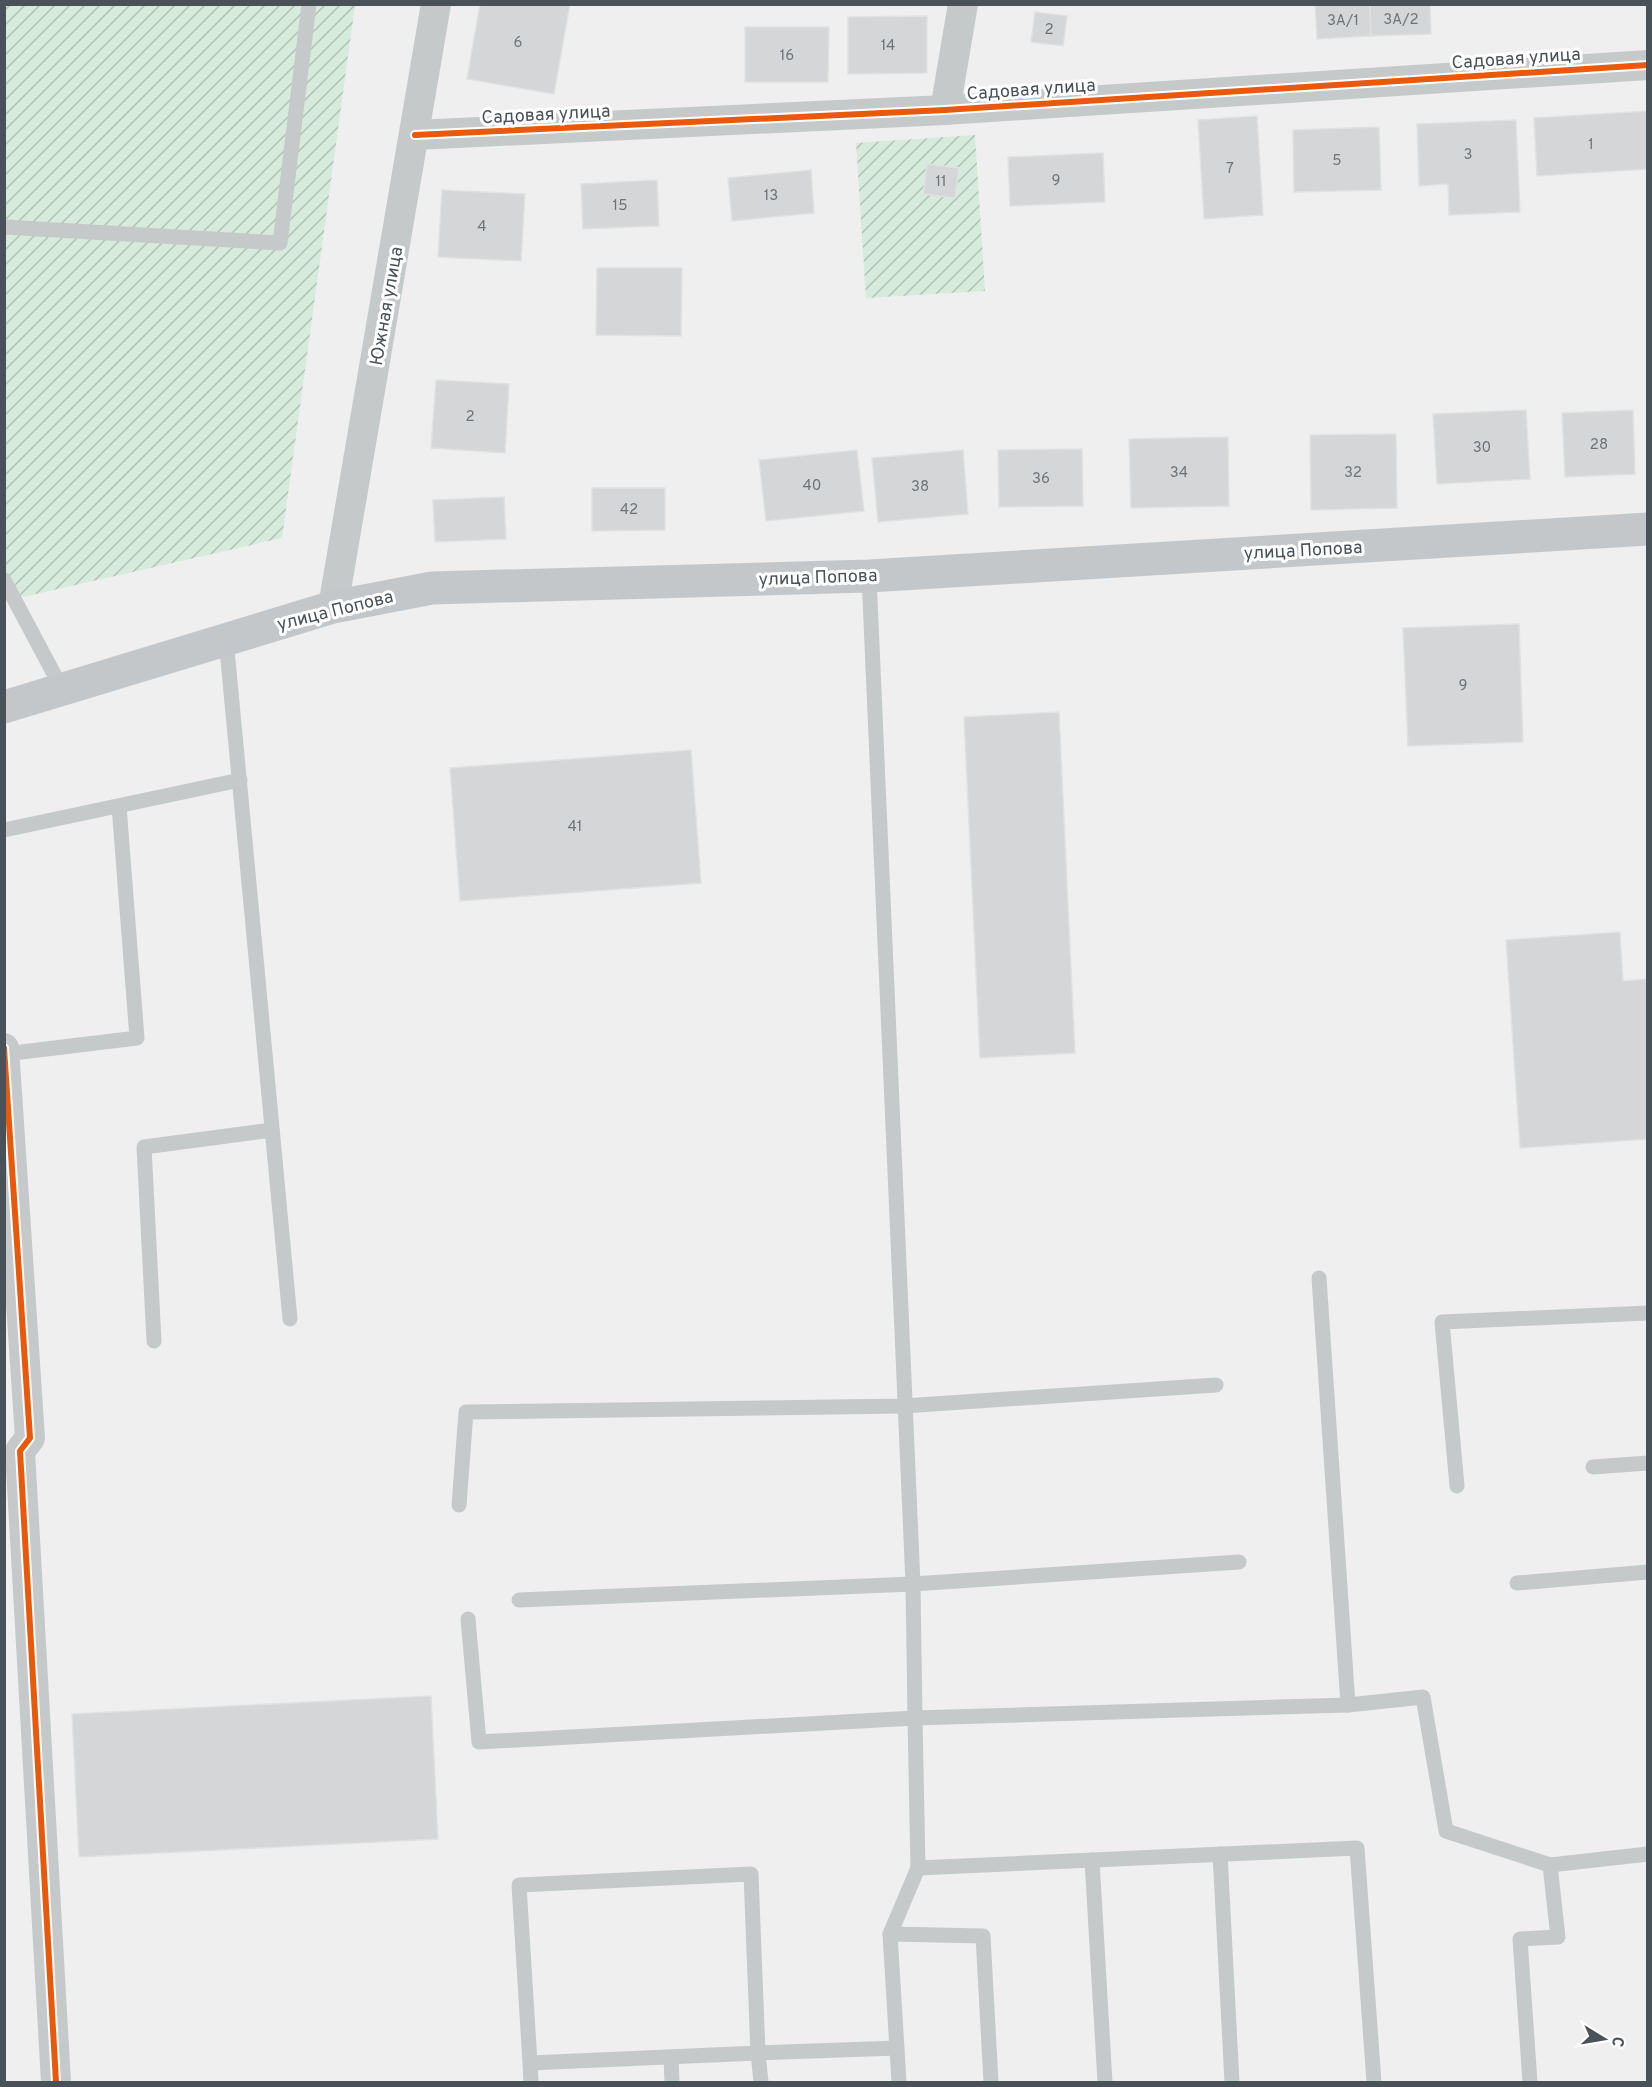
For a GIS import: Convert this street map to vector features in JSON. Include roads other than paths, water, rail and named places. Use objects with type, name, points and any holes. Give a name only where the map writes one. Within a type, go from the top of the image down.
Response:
[{"type":"main road","name":"улица Попова","points":[[4,707],[333,607],[432,588],[869,576],[1647,529]]},
{"type":"street","name":"Южная улица","points":[[333,607],[416,135],[436,4]]},
{"type":"street","points":[[945,110],[963,4]]},
{"type":"street","name":"Садовая улица","points":[[416,135],[945,110],[1647,65]]},
{"type":"street","points":[[4,1048],[30,1438],[20,1451],[56,2082]]},
{"type":"lane","points":[[4,227],[280,243],[309,4]]},
{"type":"lane","points":[[869,576],[913,1584],[918,1868],[890,1934],[899,2082]]},
{"type":"lane","points":[[4,580],[62,689]]},
{"type":"lane","points":[[226,639],[290,1318]]},
{"type":"lane","points":[[4,830],[240,780]]},
{"type":"lane","points":[[5,1054],[137,1038],[120,806]]},
{"type":"lane","points":[[154,1341],[144,1147],[272,1130]]},
{"type":"lane","points":[[1319,1278],[1348,1705]]},
{"type":"lane","points":[[1457,1486],[1442,1322],[1647,1313]]},
{"type":"lane","points":[[459,1505],[466,1412],[904,1406],[1216,1385]]},
{"type":"lane","points":[[1593,1467],[1647,1463]]},
{"type":"lane","points":[[519,1600],[913,1584],[1239,1562]]},
{"type":"lane","points":[[1517,1583],[1647,1572]]},
{"type":"lane","points":[[468,1619],[479,1742],[915,1718],[1348,1705],[1422,1697],[1446,1832],[1550,1865],[1647,1854]]},
{"type":"lane","points":[[918,1868],[1357,1848],[1374,2082]]},
{"type":"lane","points":[[1220,1854],[1232,2082]]},
{"type":"lane","points":[[1092,1860],[1105,2082]]},
{"type":"lane","points":[[1530,2082],[1520,1939],[1558,1937],[1550,1865]]},
{"type":"lane","points":[[531,2082],[519,1886],[751,1874],[761,2082]]},
{"type":"lane","points":[[890,1934],[983,1936],[991,2082]]},
{"type":"lane","points":[[530,2063],[897,2048]]},
{"type":"lane","points":[[670,2058],[672,2082]]}]
